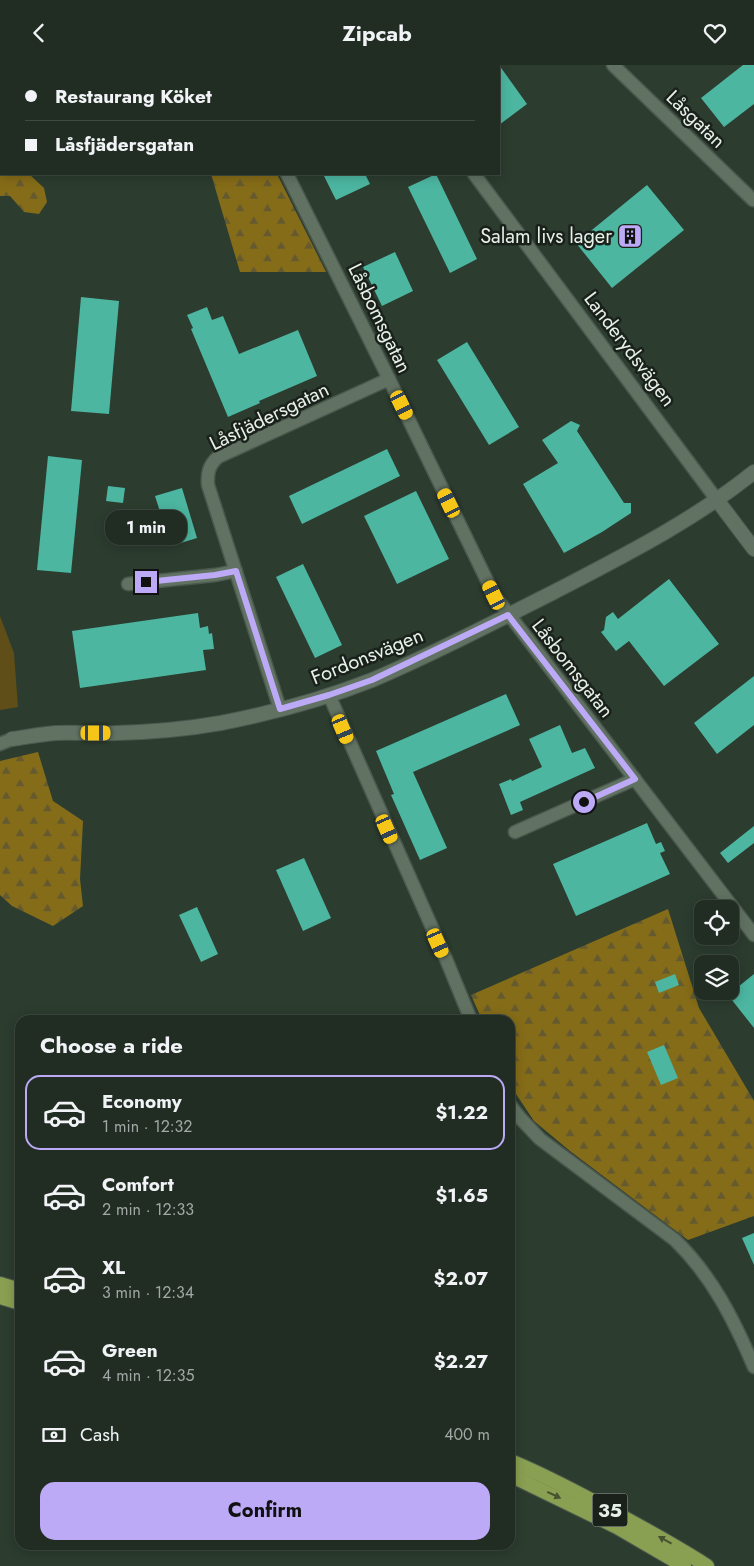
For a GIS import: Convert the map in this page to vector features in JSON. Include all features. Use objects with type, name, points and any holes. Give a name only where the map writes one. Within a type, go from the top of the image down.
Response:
[{"type":"main road","points":[[0,1284],[15,1288]]},
{"type":"main road","points":[[0,1297],[15,1302]]},
{"type":"main road","name":"35","points":[[515,1463],[622,1516],[707,1566]]},
{"type":"main road","name":"35","points":[[515,1477],[617,1527],[684,1566]]},
{"type":"street","name":"Låsgatan","points":[[613,65],[754,199]]},
{"type":"street","name":"Låsbomsgatan","points":[[288,175],[494,595],[754,935]]},
{"type":"street","name":"Landerydsvägen","points":[[475,175],[754,549]]},
{"type":"street","name":"Låsfjädersgatan","points":[[280,709],[208,485],[208,469],[218,457],[389,379]]},
{"type":"street","name":"Fordonsvägen","points":[[6,742],[57,733],[116,733],[165,730],[220,723],[280,709],[372,680],[508,615],[612,562],[688,519],[754,472]]},
{"type":"street","points":[[128,584],[236,571]]},
{"type":"street","points":[[329,695],[469,1015]]},
{"type":"street","points":[[515,832],[635,779]]},
{"type":"street","points":[[515,1112],[540,1139],[675,1240],[694,1258],[726,1306],[754,1367]]},
{"type":"green space","points":[[0,175],[30,175],[44,188],[47,202],[39,214],[24,212],[10,196],[0,196]]},
{"type":"green space","points":[[211,175],[278,175],[326,272],[240,272]]},
{"type":"green space","points":[[38,752],[53,801],[83,821],[80,879],[83,906],[53,926],[12,906],[0,895],[0,761]]},
{"type":"green space","points":[[668,909],[694,992],[694,1000],[696,1000],[699,1008],[754,1101],[754,1216],[688,1240],[570,1151],[534,1121],[515,1092],[515,1015],[480,1015],[471,995]]},
{"type":"shaded area","points":[[0,616],[14,653],[18,707],[0,710]]},
{"type":"building","points":[[743,65],[754,65],[754,104],[724,127],[701,98]]},
{"type":"building","points":[[500,66],[527,104],[500,124]]},
{"type":"building","points":[[324,175],[366,175],[370,184],[336,200]]},
{"type":"building","points":[[436,175],[477,259],[450,273],[408,187]]},
{"type":"building","name":"Salam livs lager","points":[[647,185],[684,230],[612,288],[576,243]]},
{"type":"building","points":[[395,252],[413,291],[382,306],[363,267]]},
{"type":"building","points":[[81,297],[119,301],[109,414],[71,411]]},
{"type":"building","points":[[207,307],[212,320],[223,316],[239,354],[298,330],[317,376],[259,401],[260,403],[228,417],[191,329],[193,328],[187,315]]},
{"type":"building","points":[[467,342],[519,427],[489,445],[437,360]]},
{"type":"building","points":[[571,421],[580,425],[577,431],[624,503],[631,503],[631,513],[564,553],[523,484],[558,463],[542,440]]},
{"type":"building","points":[[387,449],[400,476],[302,524],[289,496]]},
{"type":"building","points":[[48,456],[82,460],[71,573],[37,570]]},
{"type":"building","points":[[108,486],[125,488],[123,503],[106,501]]},
{"type":"building","points":[[182,488],[197,538],[171,546],[155,496]]},
{"type":"building","points":[[416,491],[449,559],[397,584],[364,516]]},
{"type":"building","points":[[303,564],[342,645],[315,658],[276,577]]},
{"type":"building","points":[[669,579],[719,644],[664,686],[629,641],[616,651],[601,632],[604,630],[606,617],[613,612],[618,619]]},
{"type":"building","points":[[198,613],[200,628],[208,626],[209,634],[212,633],[214,649],[203,650],[206,670],[80,688],[72,631]]},
{"type":"building","points":[[754,676],[754,725],[717,754],[694,723]]},
{"type":"building","points":[[506,694],[520,725],[413,772],[447,848],[420,860],[391,795],[394,794],[376,751]]},
{"type":"building","points":[[560,725],[572,753],[585,748],[595,768],[520,802],[523,810],[511,815],[499,784],[511,779],[512,781],[542,767],[529,739]]},
{"type":"building","points":[[647,823],[656,844],[661,842],[665,851],[660,853],[670,874],[576,916],[553,864]]},
{"type":"building","points":[[754,826],[754,843],[728,863],[720,853]]},
{"type":"building","points":[[304,858],[331,918],[303,931],[276,870]]},
{"type":"building","points":[[197,907],[218,954],[201,962],[179,915]]},
{"type":"building","points":[[675,974],[679,985],[659,993],[655,982]]},
{"type":"building","points":[[754,974],[754,1028],[732,1000],[739,1000],[739,986]]},
{"type":"building","points":[[664,1045],[678,1078],[661,1085],[647,1052]]},
{"type":"building","points":[[754,1233],[754,1265],[742,1238]]},
{"type":"place","name":"Salam livs lager","points":[[630,236]]},
{"type":"route","points":[[146,582],[236,571],[280,709],[372,680],[508,615],[635,779],[584,802]]}]
